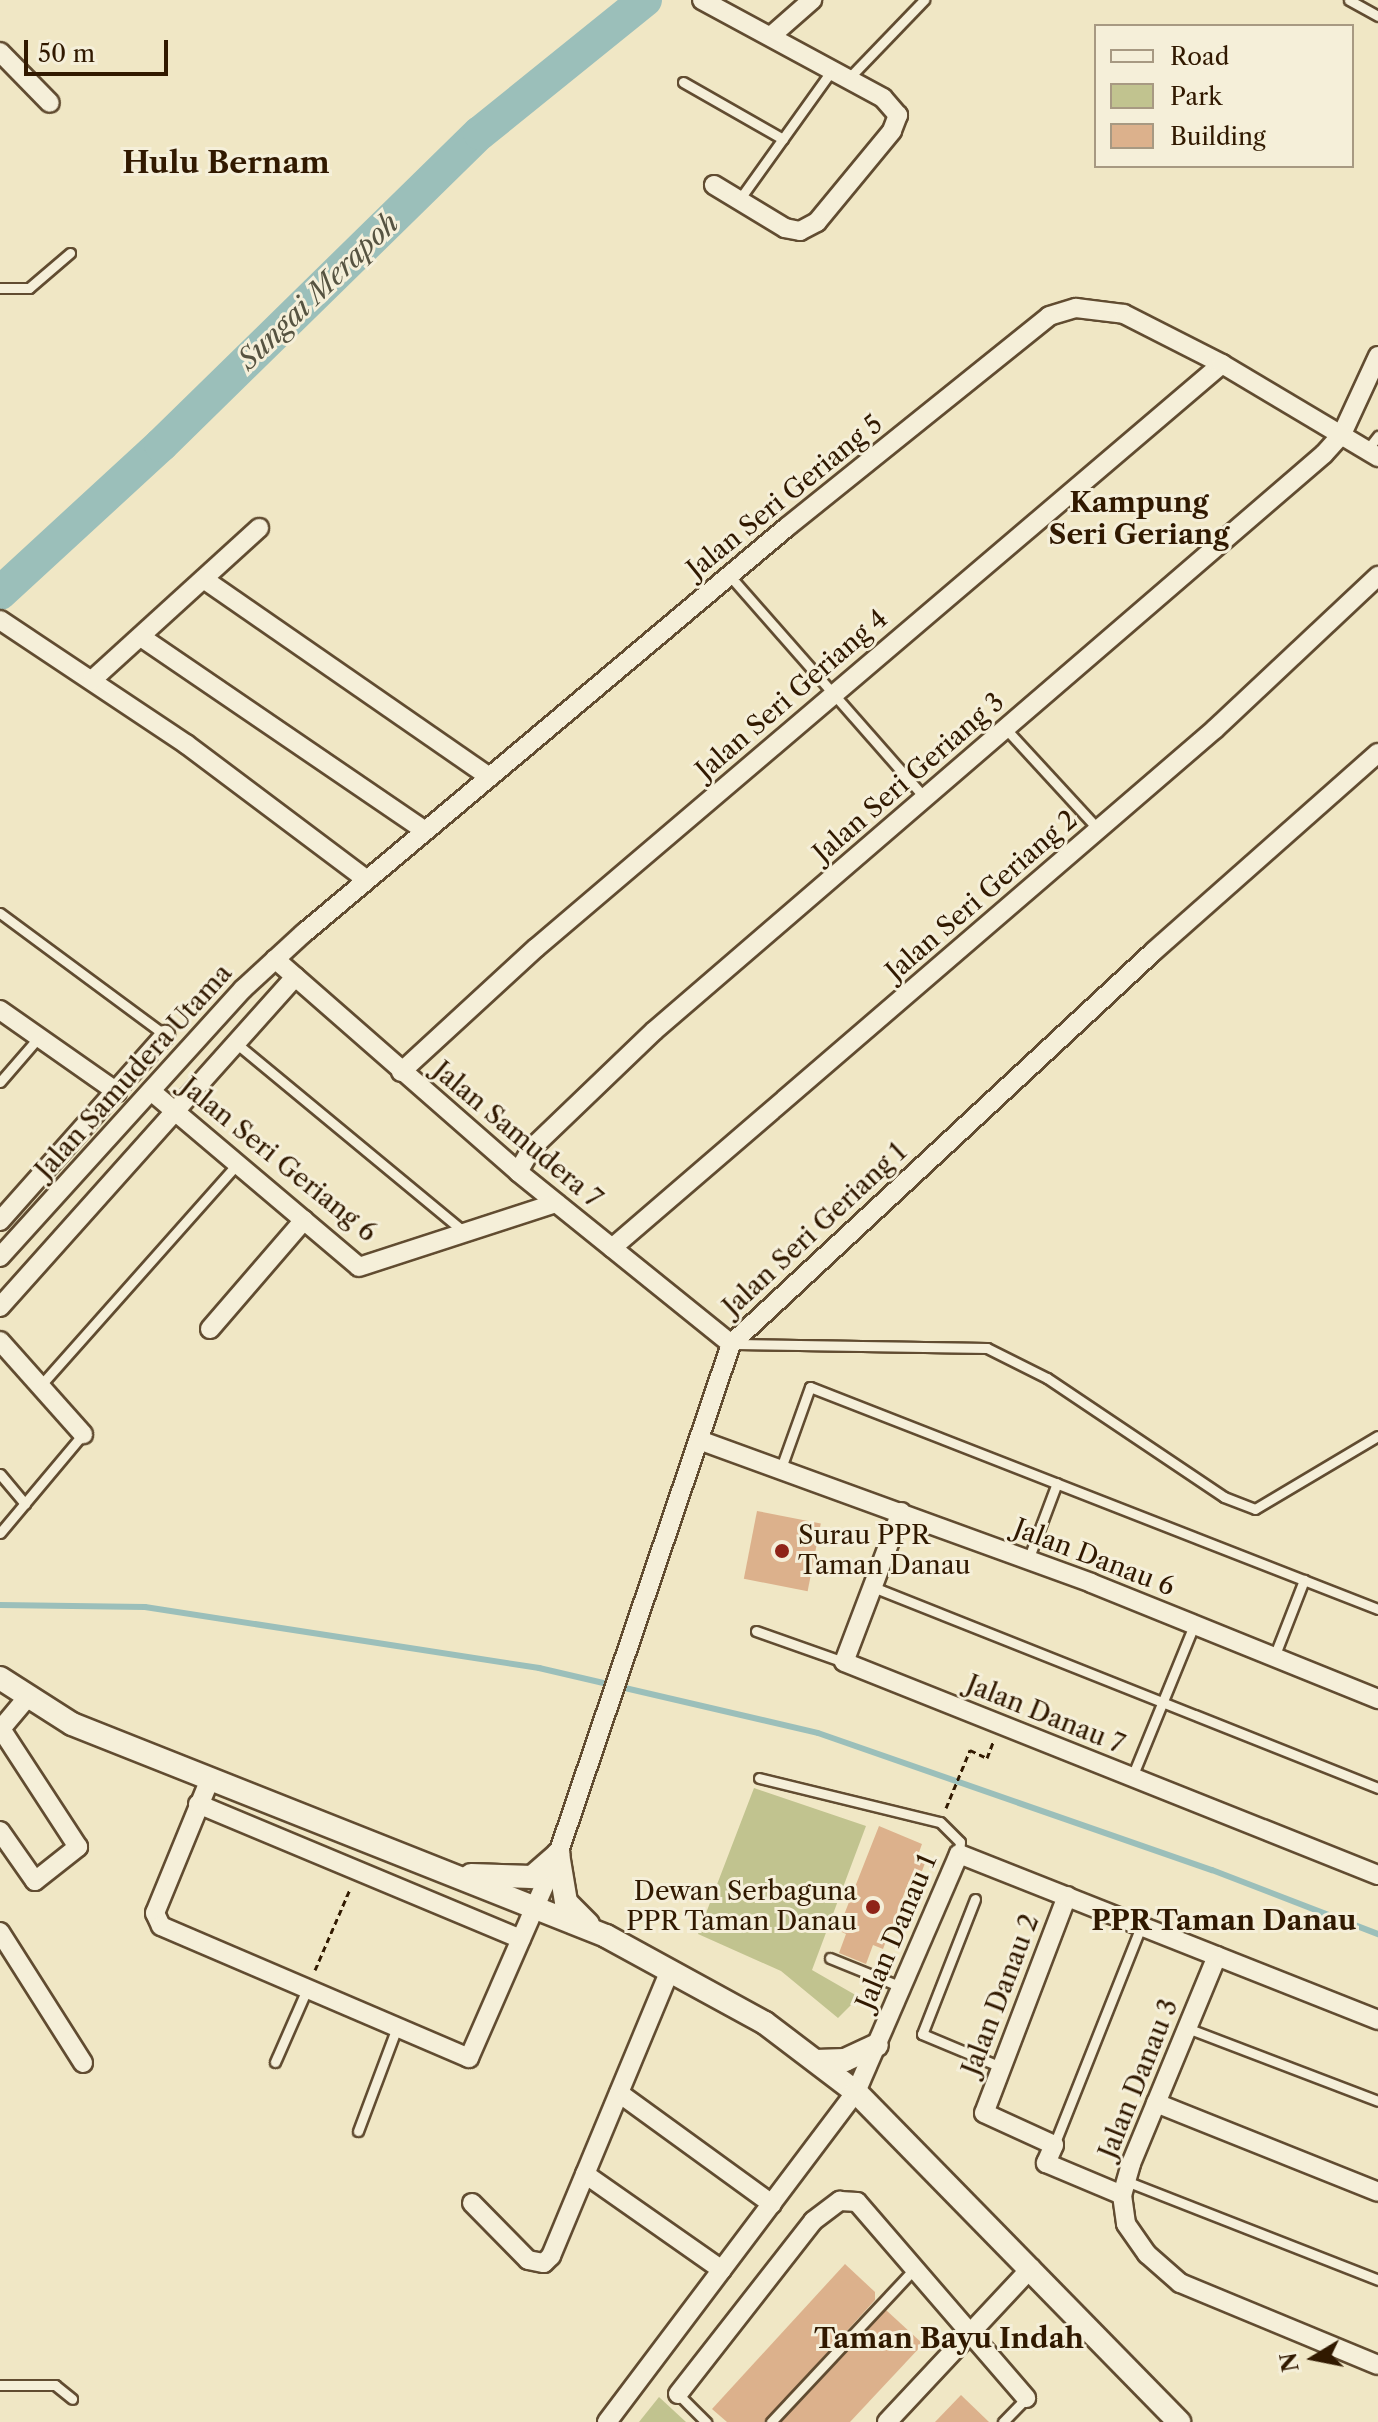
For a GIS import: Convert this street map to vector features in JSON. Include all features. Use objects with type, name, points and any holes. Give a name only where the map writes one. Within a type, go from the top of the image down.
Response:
[{"type":"street","points":[[702,0],[883,98],[898,115],[892,131],[817,222],[800,231],[785,228],[714,185]]},
{"type":"street","points":[[771,36],[812,0]]},
{"type":"street","points":[[0,52],[50,103]]},
{"type":"street","name":"Jalan Seri Geriang 5","points":[[275,959],[729,575],[1049,316],[1076,308],[1124,314],[1222,364],[1342,434],[1374,448]]},
{"type":"street","points":[[1342,434],[1378,356]]},
{"type":"street","name":"Jalan Seri Geriang 4","points":[[401,1072],[536,948],[1222,364]]},
{"type":"street","name":"Jalan Seri Geriang 3","points":[[518,1172],[532,1148],[654,1031],[1006,729],[1342,434]]},
{"type":"street","points":[[92,680],[259,528]]},
{"type":"street","name":"Jalan Seri Geriang 2","points":[[612,1248],[1215,729],[1378,576]]},
{"type":"street","points":[[205,580],[489,777]]},
{"type":"street","points":[[7,625],[92,680],[367,880]]},
{"type":"street","points":[[141,637],[425,831]]},
{"type":"street","name":"Jalan Seri Geriang 1","points":[[397,2027],[469,2058],[558,1854],[731,1344],[1154,951],[1378,753]]},
{"type":"street","name":"Jalan Samudera 7","points":[[275,959],[518,1172],[731,1344]]},
{"type":"street","name":"Jalan Samudera Utama","points":[[0,1257],[275,959]]},
{"type":"street","points":[[0,1307],[177,1113],[295,977]]},
{"type":"street","points":[[0,1010],[117,1092]]},
{"type":"street","name":"Jalan Samudera Utama","points":[[0,1221],[165,1035]]},
{"type":"street","name":"Jalan Seri Geriang 6","points":[[151,1091],[359,1267],[556,1203]]},
{"type":"street","points":[[210,1329],[304,1220]]},
{"type":"street","points":[[0,1341],[83,1434]]},
{"type":"street","name":"Jalan Danau 6","points":[[699,1440],[1028,1560],[1378,1699]]},
{"type":"street","points":[[844,1662],[901,1512]]},
{"type":"street","name":"Jalan Danau 7","points":[[844,1662],[1378,1875]]},
{"type":"street","points":[[0,1678],[26,1699],[72,1724],[606,1936],[765,2023],[856,2092],[1179,2422]]},
{"type":"street","points":[[0,1831],[35,1881],[78,1847],[0,1730],[26,1699]]},
{"type":"street","points":[[210,1779],[155,1913],[161,1926],[397,2027]]},
{"type":"street","points":[[198,1804],[521,1939]]},
{"type":"street","points":[[363,1873],[377,1847]]},
{"type":"street","points":[[454,1874],[532,1877],[558,1854]]},
{"type":"street","points":[[558,1854],[566,1902],[606,1936]]},
{"type":"street","name":"Jalan Danau 1","points":[[607,2422],[856,2092],[904,1988],[959,1854],[1378,2020]]},
{"type":"street","name":"Jalan Danau 2","points":[[1054,2145],[984,2113],[1067,1896]]},
{"type":"street","points":[[0,1932],[83,2063]]},
{"type":"street","name":"Jalan Danau 3","points":[[1217,1956],[1124,2188],[1126,2224],[1147,2254],[1180,2283],[1378,2365]]},
{"type":"street","points":[[472,2203],[528,2260],[544,2263],[585,2174],[670,1970]]},
{"type":"street","points":[[816,2061],[845,2060],[877,2045]]},
{"type":"street","points":[[619,2093],[772,2204]]},
{"type":"street","points":[[1156,2103],[1378,2192]]},
{"type":"street","points":[[1054,2145],[1046,2163],[1124,2188]]},
{"type":"street","points":[[585,2174],[722,2270]]},
{"type":"street","points":[[678,2394],[813,2221],[840,2201],[857,2202],[1026,2398]]},
{"type":"street","points":[[887,2422],[1031,2268]]},
{"type":"lane","points":[[739,200],[783,139],[840,75],[924,0]]},
{"type":"lane","points":[[1349,0],[1378,16]]},
{"type":"lane","points":[[683,82],[783,139]]},
{"type":"lane","points":[[0,288],[29,288],[70,253]]},
{"type":"lane","points":[[729,575],[926,798]]},
{"type":"lane","points":[[1006,729],[1099,830]]},
{"type":"lane","points":[[0,913],[165,1035]]},
{"type":"lane","points":[[0,1082],[39,1037]]},
{"type":"lane","points":[[237,1044],[464,1232]]},
{"type":"lane","points":[[40,1386],[238,1164]]},
{"type":"lane","points":[[731,1344],[987,1348],[1047,1378],[1224,1497],[1255,1509],[1378,1436]]},
{"type":"lane","points":[[781,1468],[810,1387],[1378,1609]]},
{"type":"lane","points":[[0,1533],[83,1434]]},
{"type":"lane","points":[[0,1474],[25,1504]]},
{"type":"lane","points":[[1028,1560],[1057,1483]]},
{"type":"lane","points":[[1274,1657],[1304,1580]]},
{"type":"lane","points":[[873,1587],[1378,1788]]},
{"type":"lane","points":[[1132,1777],[1194,1625]]},
{"type":"lane","points":[[756,1631],[844,1662]]},
{"type":"lane","points":[[759,1778],[940,1822],[960,1842],[959,1854]]},
{"type":"lane","points":[[975,1899],[922,2034],[1001,2067]]},
{"type":"lane","points":[[1054,2145],[1141,1926]]},
{"type":"lane","points":[[830,1958],[904,1988]]},
{"type":"lane","points":[[275,2062],[307,1989]]},
{"type":"lane","points":[[358,2131],[397,2027]]},
{"type":"lane","points":[[1187,2028],[1378,2101]]},
{"type":"lane","points":[[1124,2188],[1378,2280]]},
{"type":"lane","points":[[771,2422],[915,2268]]},
{"type":"lane","points":[[0,2385],[55,2385],[72,2399]]},
{"type":"lane","points":[[678,2394],[706,2422]]},
{"type":"lane","points":[[1003,2422],[1026,2398]]},
{"type":"path","points":[[944,1811],[970,1750],[987,1758]]},
{"type":"path","points":[[307,1989],[363,1873]]},
{"type":"green space","points":[[754,1788],[866,1826],[812,1970],[859,1997],[838,2018],[781,1971],[698,1934]]},
{"type":"green space","points":[[659,2397],[686,2422],[639,2422]]},
{"type":"building","name":"Surau PPR Taman Danau","points":[[757,1511],[821,1523],[808,1591],[744,1579]]},
{"type":"building","name":"Dewan Serbaguna PPR Taman Danau","points":[[879,1826],[922,1844],[918,1855],[927,1858],[917,1884],[909,1881],[883,1949],[873,1945],[866,1964],[839,1953],[846,1934],[838,1930]]},
{"type":"building","points":[[845,2264],[875,2292],[875,2300],[764,2422],[727,2422],[712,2409]]},
{"type":"building","points":[[886,2310],[923,2344],[850,2422],[781,2422]]},
{"type":"building","points":[[961,2395],[989,2422],[935,2422]]},
{"type":"waterway","name":"Sungai Merapoh","points":[[0,593],[161,445],[480,133],[645,0]]},
{"type":"waterway","points":[[0,1605],[145,1607],[539,1668],[818,1733],[1212,1870],[1378,1934]]},
{"type":"place","name":"Surau PPR Taman Danau","points":[[782,1551]]},
{"type":"place","name":"Dewan Serbaguna PPR Taman Danau","points":[[873,1907]]},
{"type":"district","name":"Hulu Bernam","points":[[226,163]]},
{"type":"district","name":"Kampung Seri Geriang","points":[[1139,518]]},
{"type":"district","name":"PPR Taman Danau","points":[[1224,1920]]},
{"type":"district","name":"Taman Bayu Indah","points":[[949,2338]]}]
